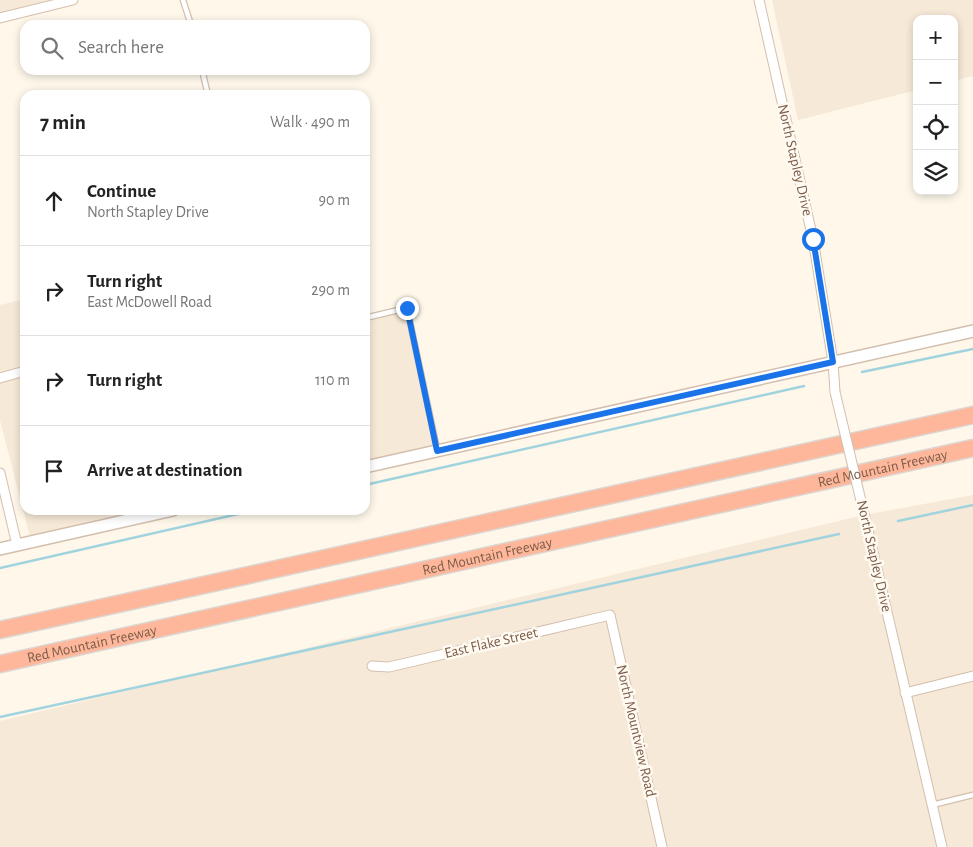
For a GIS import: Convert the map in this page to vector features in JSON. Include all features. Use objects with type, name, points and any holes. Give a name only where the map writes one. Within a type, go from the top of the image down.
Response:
[{"type":"highway","points":[[0,630],[973,415]]},
{"type":"highway","name":"Red Mountain Freeway","points":[[0,664],[973,448]]},
{"type":"street","points":[[0,18],[73,0]]},
{"type":"street","name":"North Stapley Drive","points":[[759,0],[813,239],[833,362],[835,392],[942,847]]},
{"type":"street","points":[[370,466],[973,331]]},
{"type":"street","points":[[0,378],[20,372]]},
{"type":"street","points":[[0,473],[17,545]]},
{"type":"street","points":[[0,549],[151,515]]},
{"type":"street","name":"East Flake Street","points":[[372,666],[389,667],[610,615]]},
{"type":"street","name":"North Mountview Road","points":[[610,615],[662,847]]},
{"type":"street","points":[[906,693],[973,676]]},
{"type":"lane","points":[[183,0],[189,20]]},
{"type":"lane","points":[[203,75],[207,90]]},
{"type":"lane","points":[[370,317],[407,308],[437,451]]},
{"type":"lane","points":[[932,805],[973,795]]},
{"type":"shaded area","points":[[0,0],[52,0],[0,13]]},
{"type":"shaded area","points":[[772,0],[973,0],[973,76],[958,80],[958,15],[913,15],[913,91],[798,120]]},
{"type":"shaded area","points":[[20,300],[20,498],[0,420],[0,305]]},
{"type":"shaded area","points":[[393,311],[403,312],[407,317],[433,445],[370,460],[370,318]]},
{"type":"shaded area","points":[[973,495],[973,847],[0,847],[0,721],[864,515]]},
{"type":"shaded area","points":[[24,515],[127,515],[30,537]]},
{"type":"waterway","points":[[862,372],[973,349]]},
{"type":"waterway","points":[[370,484],[804,386]]},
{"type":"waterway","points":[[898,521],[973,505]]},
{"type":"waterway","points":[[0,568],[234,515]]},
{"type":"waterway","points":[[0,717],[839,534]]},
{"type":"route","points":[[407,308],[437,451],[833,362],[813,239]]}]
